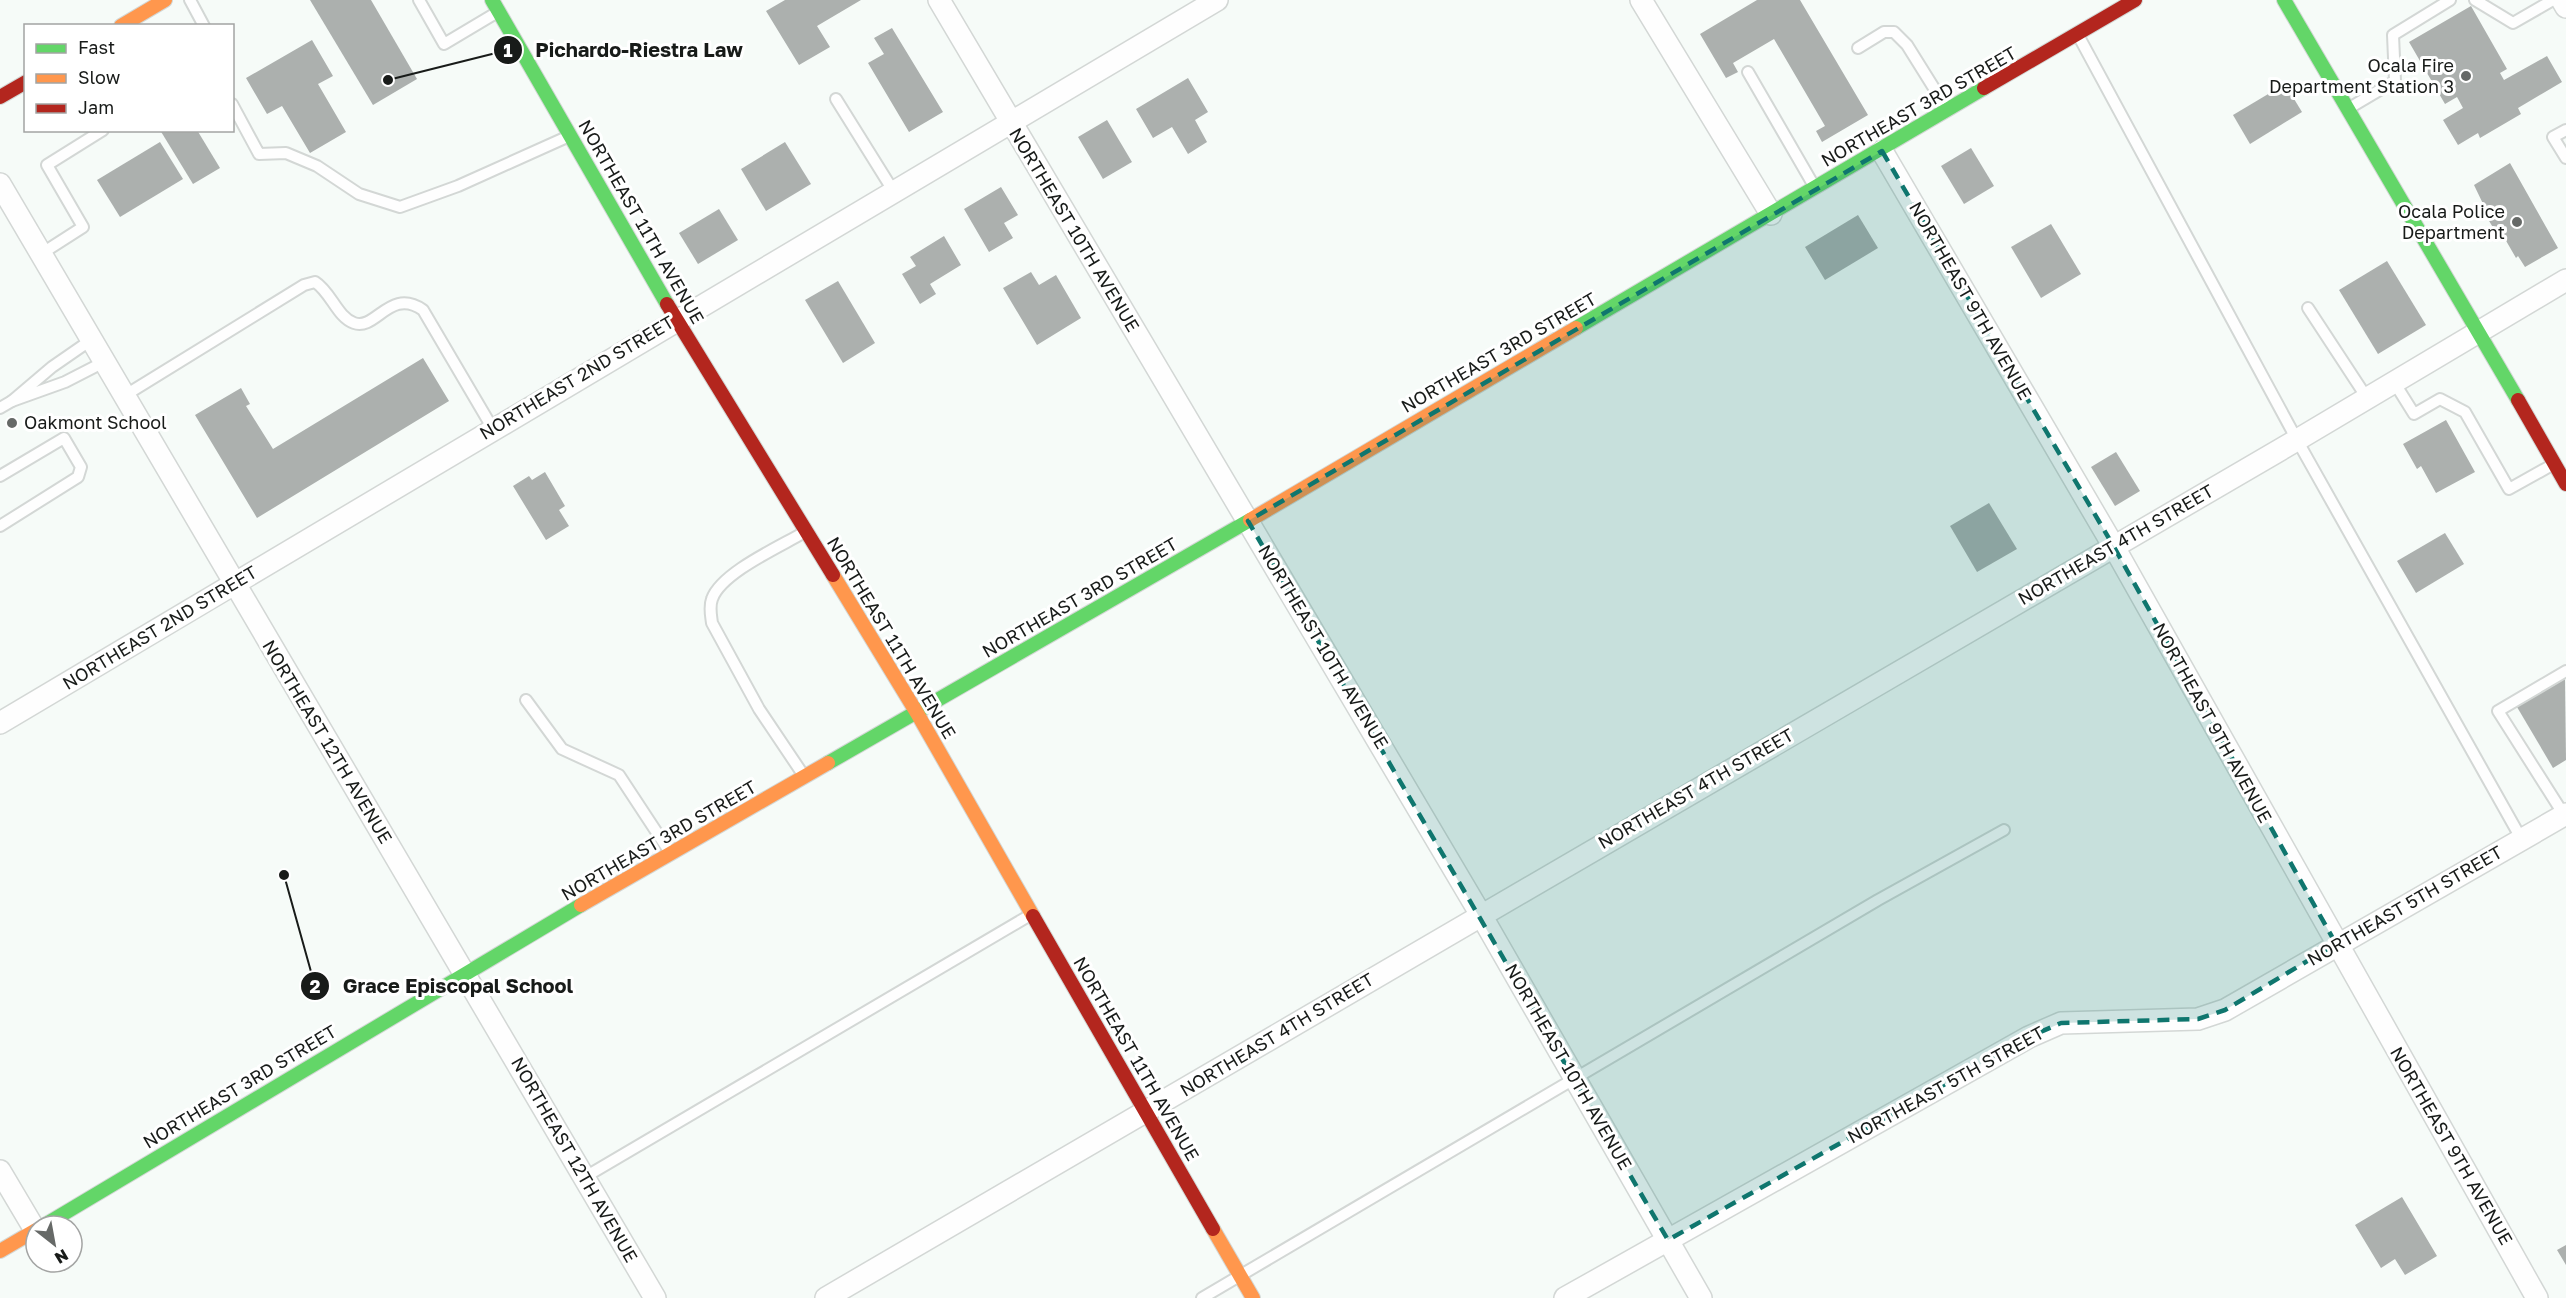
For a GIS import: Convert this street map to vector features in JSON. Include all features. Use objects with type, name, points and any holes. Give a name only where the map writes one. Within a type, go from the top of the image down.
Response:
[{"type":"street","name":"NORTHEAST 10TH AVENUE","points":[[939,0],[1481,915],[1701,1298]]},
{"type":"street","name":"NORTHEAST 2ND STREET","points":[[0,723],[676,319],[1217,0]]},
{"type":"street","points":[[1641,0],[1771,214]]},
{"type":"street","name":"NORTHEAST 3RD STREET","points":[[63,1214],[464,973],[1248,521],[1882,151],[2135,0]]},
{"type":"street","points":[[2284,0],[2480,331],[2566,484]]},
{"type":"street","points":[[2562,0],[2566,7]]},
{"type":"street","points":[[125,24],[156,2]]},
{"type":"street","name":"NORTHEAST 11TH AVENUE","points":[[496,6],[676,319],[917,713],[1253,1298]]},
{"type":"street","points":[[0,97],[24,83]]},
{"type":"street","name":"NORTHEAST 9TH AVENUE","points":[[1882,151],[2114,547],[2537,1298]]},
{"type":"street","name":"NORTHEAST 12TH AVENUE","points":[[0,184],[233,584],[655,1298]]},
{"type":"street","name":"NORTHEAST 4TH STREET","points":[[826,1298],[2297,440],[2566,280]]},
{"type":"street","name":"NORTHEAST 5TH STREET","points":[[1565,1298],[2029,1037],[2061,1023],[2198,1018],[2225,1011],[2336,944],[2565,815]]},
{"type":"street","points":[[0,1171],[26,1214]]},
{"type":"street","points":[[0,1251],[24,1237]]},
{"type":"lane","points":[[190,0],[203,24]]},
{"type":"lane","points":[[419,0],[444,44],[496,6]]},
{"type":"lane","points":[[2348,109],[2395,81],[2392,35],[2450,0]]},
{"type":"lane","points":[[2475,0],[2513,23],[2553,0]]},
{"type":"lane","points":[[1858,48],[1884,33],[1894,32],[1907,45],[1949,111]]},
{"type":"lane","points":[[2078,35],[2297,440],[2522,840]]},
{"type":"lane","points":[[1748,72],[1815,189]]},
{"type":"lane","points":[[836,99],[894,192]]},
{"type":"lane","points":[[234,108],[259,154],[286,153],[317,166],[359,194],[400,207],[458,186],[570,136]]},
{"type":"lane","points":[[2566,130],[2553,137],[2566,158]]},
{"type":"lane","points":[[40,254],[83,227],[46,165],[100,132]]},
{"type":"lane","points":[[124,396],[304,285],[315,282],[325,288],[344,315],[354,323],[363,324],[400,302],[413,303],[423,310],[493,429]]},
{"type":"lane","points":[[2308,308],[2367,398]]},
{"type":"lane","points":[[0,408],[91,340]]},
{"type":"lane","points":[[12,401],[65,382],[104,362]]},
{"type":"lane","points":[[2394,382],[2414,414],[2440,399],[2465,412],[2510,489],[2555,464]]},
{"type":"lane","points":[[0,476],[64,438],[81,467],[78,477],[0,526]]},
{"type":"lane","points":[[805,778],[749,692],[712,623],[710,609],[715,594],[731,576],[806,531]]},
{"type":"lane","points":[[2565,815],[2498,711],[2566,671]]},
{"type":"lane","points":[[526,699],[562,749],[619,775],[671,855]]},
{"type":"lane","points":[[1202,1298],[1878,900],[2004,830]]},
{"type":"lane","points":[[585,1177],[1032,914]]},
{"type":"highlighted area","points":[[1882,151],[2114,547],[2336,944],[2225,1010],[2198,1019],[2061,1023],[2029,1037],[1668,1240],[1248,521]]},
{"type":"building","points":[[310,0],[371,0],[417,79],[373,105]]},
{"type":"building","points":[[785,0],[861,0],[817,26],[830,47],[799,65],[766,11]]},
{"type":"building","points":[[1757,0],[1800,0],[1868,115],[1822,142],[1816,131],[1825,126],[1774,39],[1733,63],[1738,72],[1726,78],[1700,34]]},
{"type":"building","name":"Ocala Fire Department Station 3","points":[[2471,6],[2507,69],[2500,73],[2504,80],[2547,56],[2562,82],[2518,108],[2521,114],[2480,138],[2478,133],[2458,145],[2443,120],[2463,108],[2457,97],[2445,104],[2409,42]]},
{"type":"building","points":[[892,28],[943,112],[909,132],[868,63],[884,54],[874,38]]},
{"type":"building","points":[[312,40],[333,76],[318,84],[346,132],[310,153],[282,106],[267,114],[246,78]]},
{"type":"building","points":[[1188,78],[1208,112],[1195,120],[1207,142],[1188,154],[1172,127],[1153,138],[1136,109]]},
{"type":"building","points":[[2285,84],[2302,112],[2250,144],[2233,115]]},
{"type":"building","points":[[1107,120],[1132,162],[1103,179],[1078,137]]},
{"type":"building","points":[[161,132],[198,132],[220,168],[193,184]]},
{"type":"building","points":[[160,142],[183,179],[120,217],[97,180]]},
{"type":"building","points":[[785,142],[811,184],[766,211],[741,169]]},
{"type":"building","points":[[1971,148],[1994,186],[1964,204],[1941,166]]},
{"type":"building","name":"Ocala Police Department","points":[[2510,163],[2558,248],[2525,267],[2518,256],[2516,258],[2501,232],[2497,234],[2483,211],[2486,210],[2474,185]]},
{"type":"building","points":[[1001,187],[1018,215],[1004,223],[1013,238],[989,252],[964,209]]},
{"type":"building","points":[[719,209],[738,240],[698,264],[679,233]]},
{"type":"building","points":[[1858,215],[1878,248],[1825,280],[1805,247]]},
{"type":"building","points":[[2051,224],[2081,274],[2041,298],[2011,247]]},
{"type":"building","points":[[944,236],[961,265],[930,284],[936,294],[920,304],[902,274],[916,266],[910,257]]},
{"type":"building","points":[[2387,261],[2426,325],[2378,354],[2339,290]]},
{"type":"building","points":[[1031,272],[1039,285],[1056,275],[1081,318],[1037,345],[1003,288]]},
{"type":"building","points":[[838,281],[875,343],[843,363],[805,300]]},
{"type":"building","points":[[423,358],[449,401],[257,518],[195,415],[241,388],[250,404],[246,406],[273,449]]},
{"type":"building","points":[[2446,420],[2475,472],[2436,493],[2421,466],[2417,469],[2403,444]]},
{"type":"building","points":[[2116,452],[2140,491],[2115,506],[2091,467]]},
{"type":"building","points":[[545,472],[565,506],[559,510],[569,526],[546,540],[513,486],[529,476],[532,480]]},
{"type":"building","points":[[1989,503],[2017,549],[1977,572],[1950,526]]},
{"type":"building","points":[[2445,533],[2464,564],[2416,593],[2397,561]]},
{"type":"building","points":[[2565,679],[2566,760],[2553,768],[2517,707]]},
{"type":"building","points":[[2402,1197],[2437,1256],[2405,1275],[2395,1259],[2381,1268],[2355,1225]]},
{"type":"building","points":[[2566,1245],[2566,1265],[2557,1250]]},
{"type":"traffic: fast","points":[[492,0],[667,304]]},
{"type":"traffic: fast","points":[[2284,0],[2518,400]]},
{"type":"traffic: fast","points":[[1576,328],[1984,88]]},
{"type":"traffic: fast","points":[[828,763],[1250,520]]},
{"type":"traffic: fast","points":[[63,1214],[581,905]]},
{"type":"traffic: slow","points":[[124,24],[165,0]]},
{"type":"traffic: slow","points":[[1250,520],[1576,328]]},
{"type":"traffic: slow","points":[[833,575],[917,713],[1033,916]]},
{"type":"traffic: slow","points":[[581,905],[828,763]]},
{"type":"traffic: slow","points":[[1213,1229],[1253,1298]]},
{"type":"traffic: slow","points":[[0,1251],[24,1237]]},
{"type":"traffic: jam","points":[[1984,88],[2135,0]]},
{"type":"traffic: jam","points":[[0,97],[24,83]]},
{"type":"traffic: jam","points":[[667,304],[833,575]]},
{"type":"traffic: jam","points":[[2518,400],[2566,484]]},
{"type":"traffic: jam","points":[[1033,916],[1213,1229]]},
{"type":"place","name":"Ocala Fire Department Station 3","points":[[2466,76]]},
{"type":"place","name":"Pichardo-Riestra Law","points":[[388,80]]},
{"type":"place","name":"Ocala Police Department","points":[[2517,222]]},
{"type":"place","name":"Oakmont School","points":[[12,423]]},
{"type":"place","name":"Grace Episcopal School","points":[[284,875]]}]
